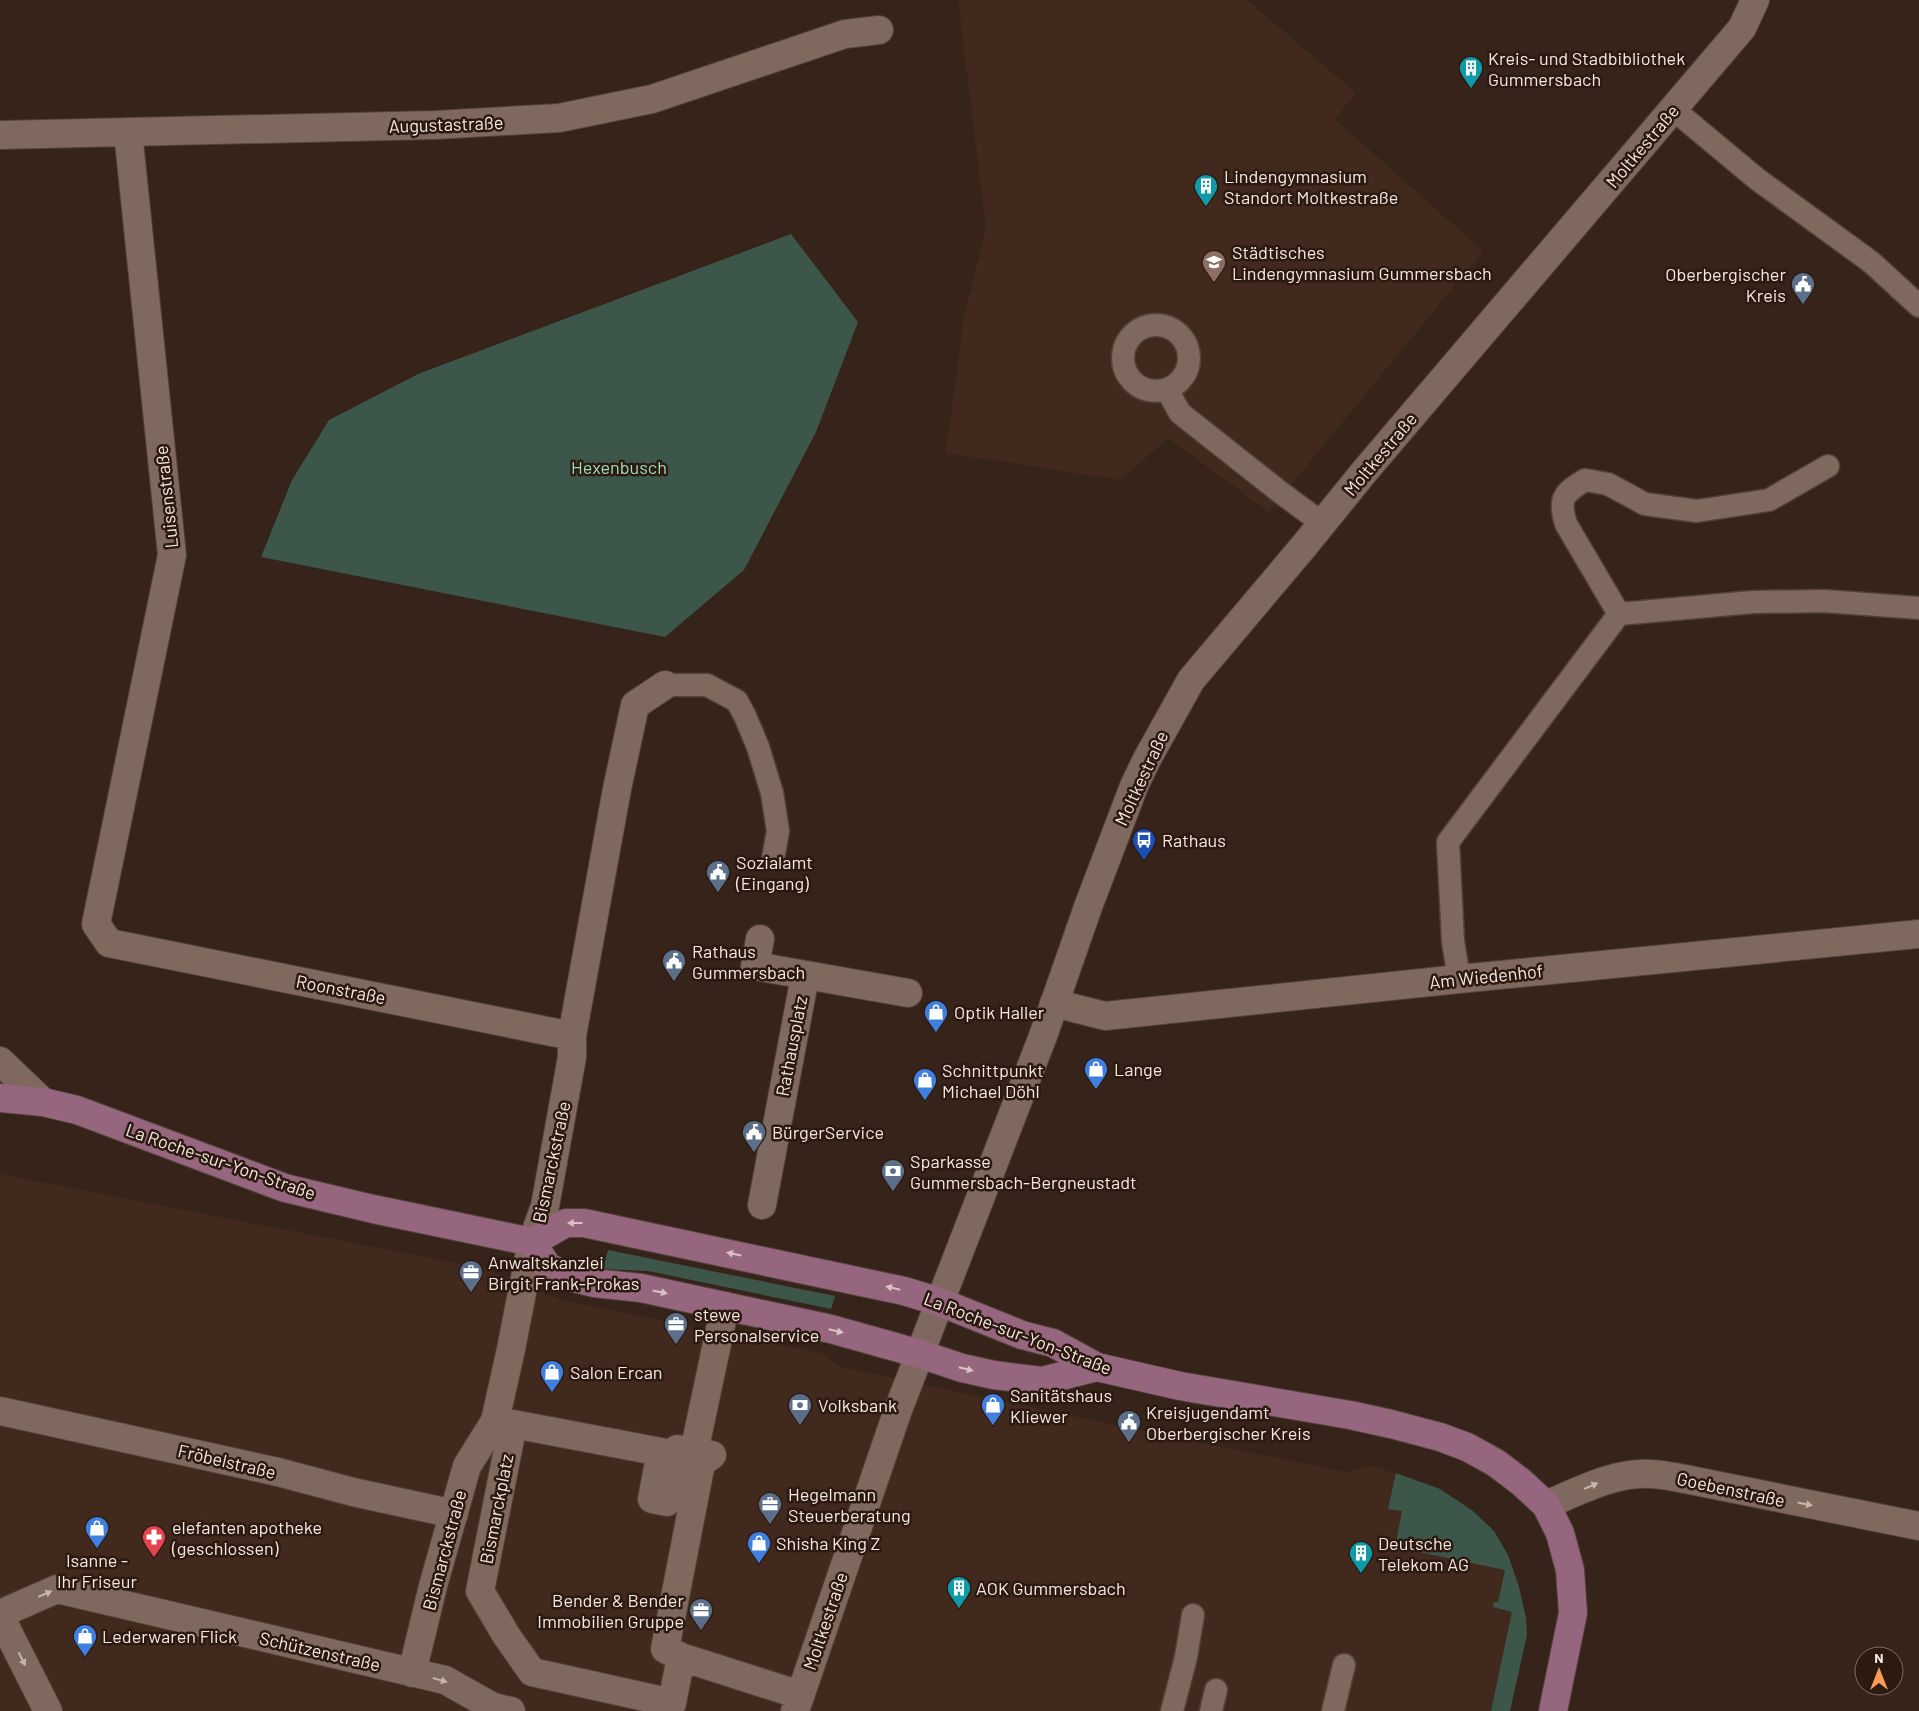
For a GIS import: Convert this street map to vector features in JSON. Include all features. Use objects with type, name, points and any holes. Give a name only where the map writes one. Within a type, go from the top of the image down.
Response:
[{"type":"street","name":"Moltkestraße","points":[[798,1703],[898,1410],[1054,1003],[1112,841],[1147,759],[1191,680],[1742,28],[1755,0]]},
{"type":"street","name":"Augustastraße","points":[[0,135],[435,125],[559,118],[652,100],[845,34],[879,30]]},
{"type":"street","name":"Luisenstraße","points":[[109,943],[96,924],[172,555],[128,132]]},
{"type":"street","name":"Bismarckstraße","points":[[412,1673],[433,1586],[467,1466],[495,1421],[532,1242],[545,1206],[572,1057],[572,1036],[617,790],[635,705],[665,685]]},
{"type":"street","name":"Am Wiedenhof","points":[[1054,1003],[1105,1016],[1919,934]]},
{"type":"street","name":"Rathausplatz","points":[[760,940],[755,966],[908,993]]},
{"type":"street","name":"Roonstraße","points":[[109,943],[572,1036]]},
{"type":"street","name":"Rathausplatz","points":[[762,1205],[804,976]]},
{"type":"street","points":[[0,1061],[43,1102]]},
{"type":"street","name":"La Roche-sur-Yon-Straße","points":[[0,1098],[43,1102],[77,1110],[285,1188],[373,1209],[532,1242],[566,1223],[584,1223],[872,1283],[940,1302],[1022,1335],[1053,1343],[1097,1367],[1180,1386],[1350,1415],[1440,1437],[1467,1447],[1496,1463],[1521,1482],[1546,1505],[1560,1533],[1570,1570],[1573,1591],[1573,1613],[1556,1708]]},
{"type":"street","points":[[532,1242],[547,1266],[565,1276],[594,1283],[641,1288],[841,1332],[962,1368],[994,1375],[1042,1380],[1097,1367]]},
{"type":"street","points":[[725,1306],[694,1452],[712,1455],[701,1463],[666,1649],[680,1657],[798,1703]]},
{"type":"street","name":"Fröbelstraße","points":[[0,1411],[278,1472],[354,1492],[454,1514]]},
{"type":"street","name":"Bismarckplatz","points":[[680,1657],[672,1702],[532,1672],[506,1635],[480,1591],[513,1424],[660,1452],[652,1499],[667,1502],[677,1449],[694,1452]]},
{"type":"street","points":[[476,1452],[506,1459]]},
{"type":"street","name":"Goebenstraße","points":[[1546,1505],[1598,1483],[1622,1476],[1650,1474],[1675,1477],[1919,1526]]},
{"type":"street","name":"Schützenstraße","points":[[0,1615],[58,1589],[445,1680],[498,1710]]},
{"type":"street","points":[[0,1615],[48,1711]]},
{"type":"lane","points":[[1673,109],[1757,179],[1871,262],[1919,306]]},
{"type":"lane","points":[[1167,390],[1180,413],[1322,523]]},
{"type":"lane","points":[[1619,614],[1566,524],[1562,511],[1565,495],[1568,491],[1585,480],[1608,484],[1644,504],[1697,511],[1769,500],[1828,466]]},
{"type":"lane","points":[[1459,979],[1453,941],[1448,842],[1619,614],[1754,602],[1824,601],[1919,608]]},
{"type":"lane","points":[[665,685],[707,685],[737,701],[758,747],[772,793],[778,831],[773,859]]},
{"type":"lane","points":[[1172,1711],[1186,1657],[1193,1615]]},
{"type":"lane","points":[[1333,1711],[1344,1665]]},
{"type":"shaded area","name":"Städtisches Lindengymnasium Gummersbach","points":[[958,0],[1247,0],[1356,93],[1335,119],[1483,251],[1269,512],[1168,438],[1121,480],[946,453],[964,316],[986,228]]},
{"type":"shaded area","points":[[0,1174],[487,1269],[561,1300],[822,1353],[840,1367],[1347,1472],[1363,1467],[1378,1467],[1440,1489],[1473,1511],[1494,1531],[1508,1555],[1519,1587],[1526,1618],[1527,1635],[1510,1711],[0,1711]]},
{"type":"green space","name":"Hexenbusch","points":[[791,234],[858,322],[816,432],[744,570],[665,637],[261,557],[292,480],[329,420],[418,374]]},
{"type":"green space","points":[[608,1250],[835,1296],[831,1309],[648,1271],[603,1269]]},
{"type":"green space","points":[[1396,1473],[1440,1489],[1473,1511],[1494,1531],[1508,1555],[1519,1587],[1526,1618],[1527,1635],[1510,1711],[1491,1711],[1512,1612],[1493,1607],[1494,1602],[1498,1602],[1505,1570],[1395,1547],[1402,1511],[1388,1509]]},
{"type":"place","name":"Kreis- und Stadbibliothek Gummersbach","points":[[1471,89]]},
{"type":"place","name":"Lindengymnasium Standort Moltkestraße","points":[[1206,207]]},
{"type":"place","name":"Städtisches Lindengymnasium Gummersbach","points":[[1214,283]]},
{"type":"place","name":"Oberbergischer Kreis","points":[[1803,305]]},
{"type":"place","name":"Rathaus","points":[[1144,861]]},
{"type":"place","name":"Sozialamt (Eingang)","points":[[718,893]]},
{"type":"place","name":"Rathaus Gummersbach","points":[[674,982]]},
{"type":"place","name":"Optik Haller","points":[[936,1033]]},
{"type":"place","name":"Lange","points":[[1096,1090]]},
{"type":"place","name":"Schnittpunkt Michael Döhl","points":[[925,1101]]},
{"type":"place","name":"BürgerService","points":[[754,1153]]},
{"type":"place","name":"Sparkasse Gummersbach-Bergneustadt","points":[[893,1192]]},
{"type":"place","name":"Anwaltskanzlei Birgit Frank-Prokas","points":[[471,1293]]},
{"type":"place","name":"stewe Personalservice","points":[[676,1345]]},
{"type":"place","name":"Salon Ercan","points":[[552,1393]]},
{"type":"place","name":"Volksbank","points":[[800,1426]]},
{"type":"place","name":"Sanitätshaus Kliewer","points":[[993,1426]]},
{"type":"place","name":"Kreisjugendamt Oberbergischer Kreis","points":[[1129,1443]]},
{"type":"place","name":"Hegelmann Steuerberatung","points":[[770,1525]]},
{"type":"place","name":"Isanne - Ihr Friseur","points":[[97,1549]]},
{"type":"place","name":"elefanten apotheke (geschlossen)","points":[[154,1558]]},
{"type":"place","name":"Shisha King Z","points":[[759,1564]]},
{"type":"place","name":"Deutsche Telekom AG","points":[[1361,1574]]},
{"type":"place","name":"AOK Gummersbach","points":[[959,1609]]},
{"type":"place","name":"Bender & Bender Immobilien Gruppe","points":[[701,1631]]},
{"type":"place","name":"Lederwaren Flick","points":[[85,1657]]}]
